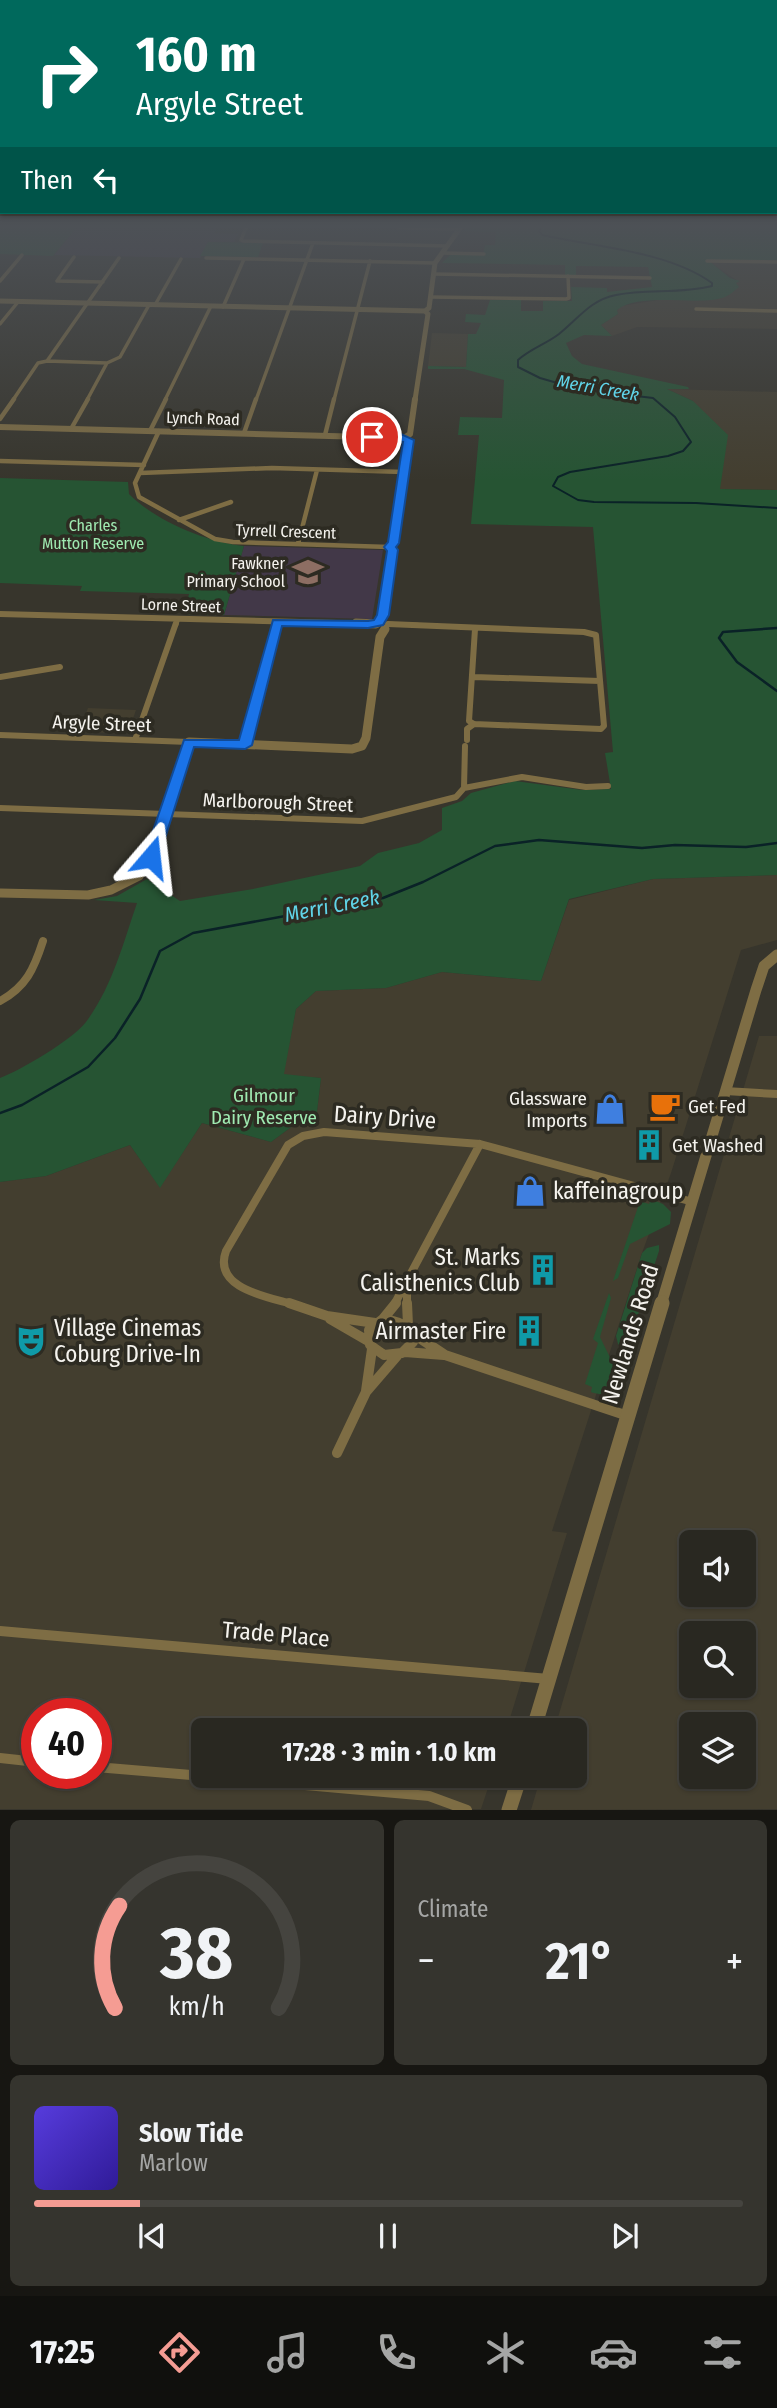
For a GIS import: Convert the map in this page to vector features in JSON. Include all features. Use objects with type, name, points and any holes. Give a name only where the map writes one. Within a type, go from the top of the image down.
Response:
[{"type":"street","points":[[47,361],[81,312]]},
{"type":"street","points":[[0,419],[38,363],[107,363],[120,357],[147,312]]},
{"type":"street","points":[[150,431],[208,312]]},
{"type":"street","points":[[244,433],[288,312]]},
{"type":"street","points":[[325,435],[357,312]]},
{"type":"street","points":[[382,626],[393,550],[389,547],[393,543],[409,442],[404,438],[410,434],[426,312]]},
{"type":"street","points":[[71,429],[107,363]]},
{"type":"street","name":"Lynch Road","points":[[0,427],[404,438]]},
{"type":"street","points":[[159,431],[140,472],[404,472]]},
{"type":"street","points":[[0,461],[144,464]]},
{"type":"street","points":[[298,544],[317,470]]},
{"type":"street","name":"Tyrrell Crescent","points":[[140,472],[135,483],[139,497],[215,538],[240,542],[389,547]]},
{"type":"street","points":[[179,520],[231,502]]},
{"type":"street","name":"Lorne Street","points":[[0,614],[584,632],[596,635],[600,681]]},
{"type":"street","points":[[135,740],[178,619]]},
{"type":"street","points":[[245,745],[277,622]]},
{"type":"street","name":"Argyle Street","points":[[0,735],[352,749],[362,746],[366,738],[382,626]]},
{"type":"street","points":[[474,677],[600,681],[604,726],[601,729],[474,724],[469,721],[474,677],[475,629]]},
{"type":"street","points":[[0,677],[60,667]]},
{"type":"street","points":[[464,788],[467,729],[474,724]]},
{"type":"street","points":[[0,894],[68,896],[111,890],[138,876],[150,862],[188,743]]},
{"type":"street","name":"Marlborough Street","points":[[0,808],[369,820],[456,797],[464,788],[518,777],[586,788],[608,786]]},
{"type":"street","points":[[0,1001],[15,994],[31,979],[43,941]]},
{"type":"street","name":"Newlands Road","points":[[537,1718],[764,966],[777,955]]},
{"type":"street","points":[[725,1091],[777,1094]]},
{"type":"street","name":"Dairy Drive","points":[[370,1345],[327,1317],[231,1283],[222,1270],[222,1259],[226,1251],[288,1145],[303,1136],[324,1132],[480,1144],[693,1202]]},
{"type":"street","points":[[366,1392],[369,1331],[407,1286],[480,1144]]},
{"type":"street","points":[[337,1453],[366,1392],[411,1343],[407,1286]]},
{"type":"street","name":"Dairy Drive","points":[[327,1317],[379,1321]]},
{"type":"street","points":[[379,1321],[397,1319],[445,1355]]},
{"type":"street","points":[[370,1345],[383,1356],[445,1355],[629,1416]]},
{"type":"street","name":"Trade Place","points":[[0,1630],[549,1679]]},
{"type":"street","points":[[0,1758],[21,1760]]},
{"type":"street","points":[[112,1768],[191,1775]]},
{"type":"street","points":[[339,1788],[429,1796],[458,1808]]},
{"type":"street","points":[[509,1810],[516,1788]]},
{"type":"shaded area","points":[[777,312],[777,329],[637,327],[612,336],[601,325],[618,314]]},
{"type":"shaded area","points":[[432,333],[468,334],[466,367],[428,366]]},
{"type":"shaded area","points":[[667,389],[777,392],[777,490],[719,489],[693,401]]},
{"type":"shaded area","name":"Fawkner Primary School","points":[[244,546],[383,550],[372,619],[224,615]]},
{"type":"shaded area","points":[[88,708],[136,710],[128,733],[78,732]]},
{"type":"shaded area","points":[[777,875],[777,940],[741,950],[671,1173],[642,1253],[552,1531],[567,1533],[510,1718],[191,1718],[191,1788],[488,1788],[481,1809],[0,1809],[0,1182],[46,1176],[130,1145],[160,1187],[202,1123],[271,1142],[294,1125],[316,1120],[321,1078],[283,1075],[296,1009],[316,991],[386,988],[442,972],[541,981],[569,900],[653,879]]},
{"type":"shaded area","points":[[759,1036],[777,1036],[777,1809],[531,1810],[537,1788],[587,1788],[587,1718],[558,1718]]},
{"type":"green space","name":"Gilmour Dairy Reserve","points":[[486,312],[618,312],[601,325],[612,336],[584,335],[566,343],[572,356],[582,364],[688,387],[689,389],[667,389],[693,401],[728,435],[720,489],[777,490],[777,875],[653,879],[569,899],[541,981],[442,972],[386,988],[316,991],[296,1009],[284,1074],[321,1078],[316,1120],[294,1125],[271,1142],[202,1123],[160,1188],[130,1145],[46,1176],[0,1182],[0,1078],[46,1054],[86,1022],[110,980],[137,903],[94,900],[117,896],[147,879],[180,901],[253,889],[360,866],[378,853],[419,843],[442,830],[442,808],[462,801],[471,793],[515,781],[582,790],[611,789],[605,753],[613,752],[593,527],[471,524],[479,435],[458,435],[460,417],[502,418],[504,380],[464,369],[428,369],[428,366],[466,367],[468,334],[476,334],[481,323],[465,322],[466,314],[485,315]]},
{"type":"green space","name":"Charles Mutton Reserve","points":[[0,478],[128,482],[129,494],[167,521],[198,535],[244,546],[224,615],[184,614],[189,594],[80,591],[82,586],[0,583]]},
{"type":"green space","points":[[651,1199],[663,1204],[671,1212],[670,1224],[630,1244],[618,1278],[613,1281],[640,1201],[649,1204]]},
{"type":"green space","points":[[659,1245],[626,1351],[618,1344],[616,1336],[642,1253],[647,1248]]},
{"type":"green space","points":[[609,1293],[611,1298],[600,1337],[621,1380],[613,1391],[601,1394],[591,1392],[592,1387],[585,1384],[598,1343],[593,1339]]},
{"type":"waterway","name":"Merri Creek","points":[[583,312],[554,338],[518,360],[518,367],[540,378],[578,389],[653,398],[675,417],[691,442],[683,451],[668,456],[570,472],[558,477],[553,486],[578,500],[594,502],[696,503],[777,508]]},
{"type":"waterway","name":"Merri Creek","points":[[777,628],[723,632],[719,638],[737,662],[777,691]]},
{"type":"waterway","name":"Merri Creek","points":[[0,1113],[22,1105],[88,1067],[115,1038],[140,999],[160,951],[193,933],[383,898],[423,882],[495,846],[539,840],[642,848],[675,845],[746,847],[777,843]]},
{"type":"place","name":"Fawkner Primary School","points":[[308,572]]},
{"type":"place","name":"Get Fed","points":[[665,1106]]},
{"type":"place","name":"Glassware Imports","points":[[610,1109]]},
{"type":"place","name":"Get Washed","points":[[649,1145]]},
{"type":"place","name":"kaffeinagroup","points":[[530,1191]]},
{"type":"place","name":"St. Marks Calisthenics Club","points":[[543,1270]]},
{"type":"place","name":"Airmaster Fire","points":[[529,1331]]},
{"type":"place","name":"Village Cinemas Coburg Drive-In","points":[[31,1341]]},
{"type":"route","points":[[151,857],[188,743],[245,745],[277,622],[360,625],[379,623],[383,615],[393,550],[389,547],[393,543],[409,440],[401,437],[372,437]]}]
